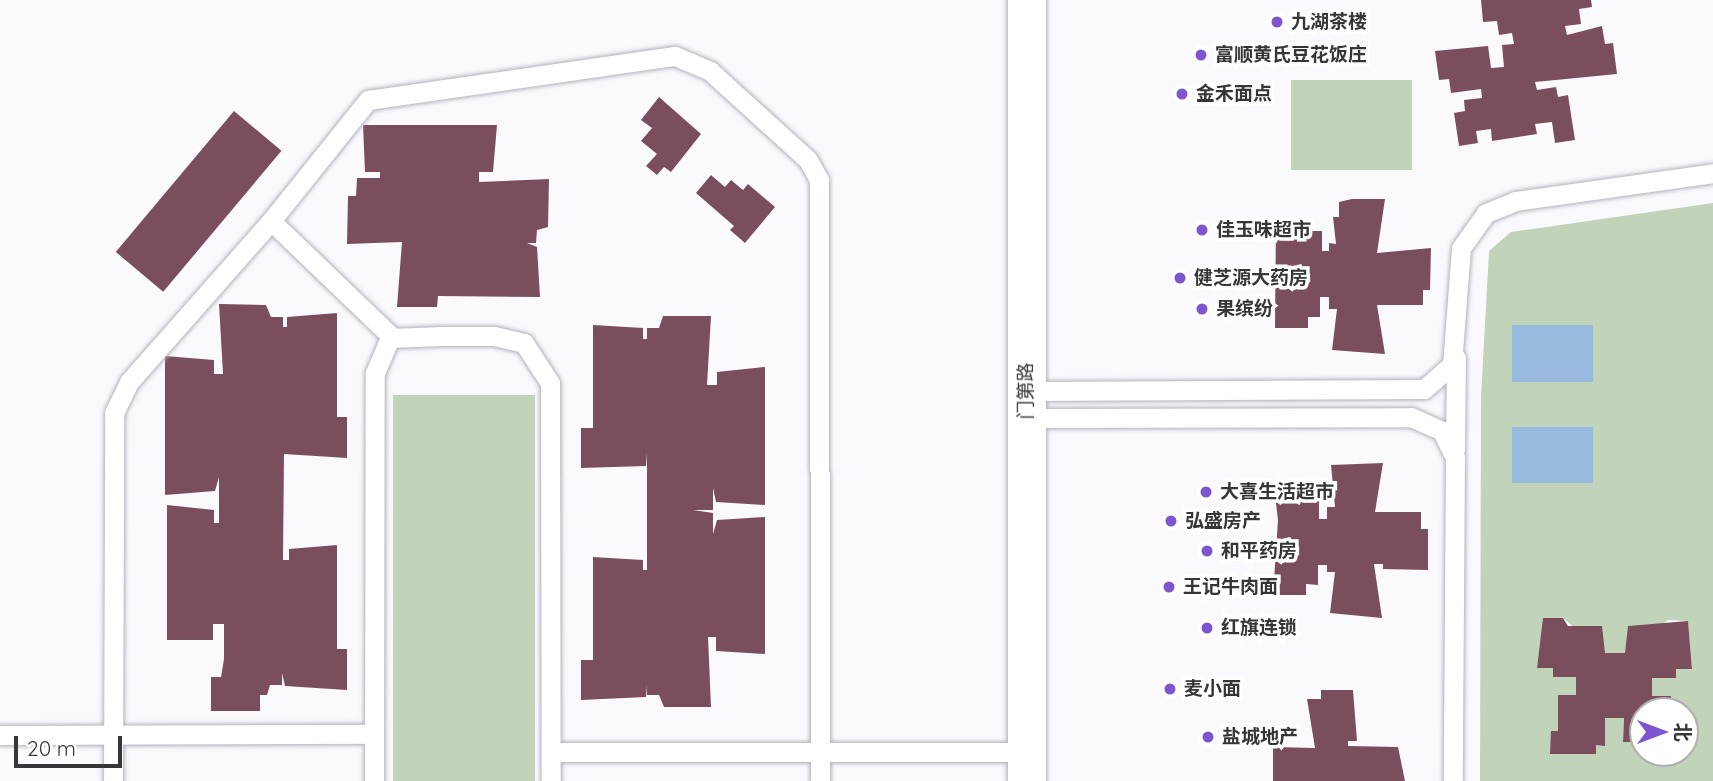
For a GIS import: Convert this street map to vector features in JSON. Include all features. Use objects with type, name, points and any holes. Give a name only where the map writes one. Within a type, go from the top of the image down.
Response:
[{"type":"street","name":"门第路","points":[[1027,0],[1027,766]]},
{"type":"lane","points":[[113,781],[114,413],[150,355],[271,221],[368,100],[675,56],[710,71],[808,160],[819,180],[820,781]]},
{"type":"lane","points":[[1453,781],[1456,350],[1461,248],[1486,213],[1515,201],[1713,173]]},
{"type":"lane","points":[[271,221],[392,337],[505,337],[529,347],[546,370],[551,781]]},
{"type":"lane","points":[[374,781],[375,373],[383,346],[392,337]]},
{"type":"lane","points":[[1026,405],[1414,391],[1444,376],[1456,350]]},
{"type":"lane","points":[[1026,405],[1411,417],[1442,431],[1455,458]]},
{"type":"lane","points":[[0,735],[374,734]]},
{"type":"lane","points":[[551,752],[1027,766]]},
{"type":"green space","points":[[1291,80],[1412,80],[1412,170],[1291,170]]},
{"type":"green space","points":[[1713,203],[1713,781],[1480,781],[1481,396],[1489,251],[1511,232]],"holes":[[[1544,618],[1563,618],[1605,653],[1625,653],[1668,620],[1688,621],[1692,669],[1676,669],[1676,677],[1652,678],[1652,696],[1699,697],[1699,767],[1629,767],[1629,742],[1623,742],[1624,718],[1605,718],[1605,745],[1596,745],[1595,754],[1551,754],[1551,731],[1558,731],[1576,695],[1576,677],[1553,677],[1553,668],[1537,667]]]},
{"type":"green space","points":[[393,395],[535,395],[535,781],[393,781]]},
{"type":"water","points":[[1512,325],[1593,325],[1593,382],[1512,382]]},
{"type":"water","points":[[1512,427],[1593,427],[1593,483],[1512,483]]},
{"type":"building","points":[[1481,0],[1591,0],[1592,7],[1579,9],[1581,24],[1565,26],[1567,35],[1602,26],[1605,44],[1613,43],[1617,74],[1535,82],[1537,90],[1556,87],[1558,97],[1568,95],[1575,140],[1555,143],[1552,122],[1535,124],[1537,134],[1492,141],[1491,129],[1476,131],[1478,143],[1459,146],[1454,113],[1465,111],[1464,100],[1482,98],[1481,89],[1451,93],[1449,79],[1439,80],[1435,51],[1488,46],[1491,68],[1504,67],[1502,45],[1514,44],[1512,33],[1499,35],[1497,21],[1483,22]]},
{"type":"building","points":[[659,97],[701,134],[671,172],[664,167],[657,175],[646,166],[657,154],[641,141],[652,128],[641,120]]},
{"type":"building","points":[[234,111],[281,151],[163,292],[116,252]]},
{"type":"building","points":[[363,125],[497,125],[493,172],[479,172],[479,182],[549,179],[548,227],[537,230],[536,243],[527,243],[537,247],[540,297],[438,296],[437,307],[397,307],[402,242],[347,244],[348,196],[356,196],[357,178],[380,178],[380,172],[365,172]]},
{"type":"building","points":[[711,175],[725,187],[731,180],[743,190],[748,184],[775,207],[745,243],[730,230],[734,226],[696,193]]},
{"type":"building","points":[[1352,199],[1385,199],[1377,253],[1431,248],[1430,290],[1423,290],[1423,305],[1377,305],[1385,354],[1332,350],[1337,309],[1329,309],[1329,297],[1320,297],[1320,317],[1308,317],[1308,328],[1275,328],[1276,219],[1310,219],[1310,231],[1322,231],[1322,251],[1329,251],[1329,243],[1336,244],[1333,217],[1339,217],[1339,202]]},
{"type":"building","points":[[219,304],[266,305],[271,317],[283,317],[283,327],[287,327],[287,317],[337,313],[337,417],[347,417],[347,458],[284,454],[283,560],[289,560],[289,549],[337,545],[337,649],[347,649],[347,690],[285,686],[282,673],[282,685],[270,685],[267,695],[260,695],[260,711],[211,711],[211,677],[221,677],[224,659],[224,624],[213,624],[213,640],[167,640],[167,505],[214,510],[214,523],[219,523],[219,477],[215,491],[165,495],[165,356],[214,360],[214,374],[223,374]]},
{"type":"building","points":[[663,316],[711,316],[707,385],[717,385],[717,372],[765,367],[765,505],[716,502],[713,488],[713,510],[693,510],[713,513],[713,534],[717,520],[765,517],[765,654],[716,651],[716,637],[708,637],[711,707],[664,707],[659,695],[647,695],[647,685],[646,697],[581,700],[581,660],[593,660],[593,557],[643,560],[643,570],[647,570],[647,453],[646,466],[581,468],[581,428],[593,428],[593,325],[643,328],[643,339],[647,339],[647,328],[659,328]]},
{"type":"building","points":[[1383,463],[1375,512],[1421,512],[1421,529],[1428,529],[1428,570],[1383,569],[1383,564],[1374,564],[1382,618],[1330,613],[1335,572],[1327,572],[1327,565],[1318,565],[1318,585],[1306,584],[1306,595],[1273,595],[1278,520],[1274,487],[1308,487],[1307,498],[1319,498],[1319,519],[1327,519],[1327,507],[1335,507],[1331,465]]},
{"type":"building","points":[[1543,618],[1563,618],[1568,626],[1602,626],[1605,653],[1625,653],[1628,626],[1688,621],[1692,669],[1676,669],[1676,678],[1652,678],[1652,696],[1671,697],[1629,697],[1629,742],[1623,742],[1624,718],[1605,718],[1605,746],[1596,745],[1596,754],[1550,754],[1551,731],[1558,731],[1558,695],[1576,695],[1576,677],[1553,677],[1553,668],[1537,668]]},
{"type":"building","points":[[1321,690],[1353,690],[1357,741],[1348,741],[1348,746],[1398,747],[1405,781],[1273,781],[1273,747],[1315,748],[1307,699],[1321,699]]},
{"type":"place","name":"九湖茶楼","points":[[1277,22]]},
{"type":"place","name":"富顺黄氏豆花饭庄","points":[[1201,55]]},
{"type":"place","name":"金禾面点","points":[[1182,94]]},
{"type":"place","name":"佳玉味超市","points":[[1202,230]]},
{"type":"place","name":"健芝源大药房","points":[[1180,278]]},
{"type":"place","name":"果缤纷","points":[[1202,309]]},
{"type":"place","name":"大喜生活超市","points":[[1206,492]]},
{"type":"place","name":"弘盛房产","points":[[1171,521]]},
{"type":"place","name":"和平药房","points":[[1207,551]]},
{"type":"place","name":"王记牛肉面","points":[[1169,587]]},
{"type":"place","name":"红旗连锁","points":[[1207,628]]},
{"type":"place","name":"麦小面","points":[[1170,689]]},
{"type":"place","name":"盐城地产","points":[[1208,737]]}]
